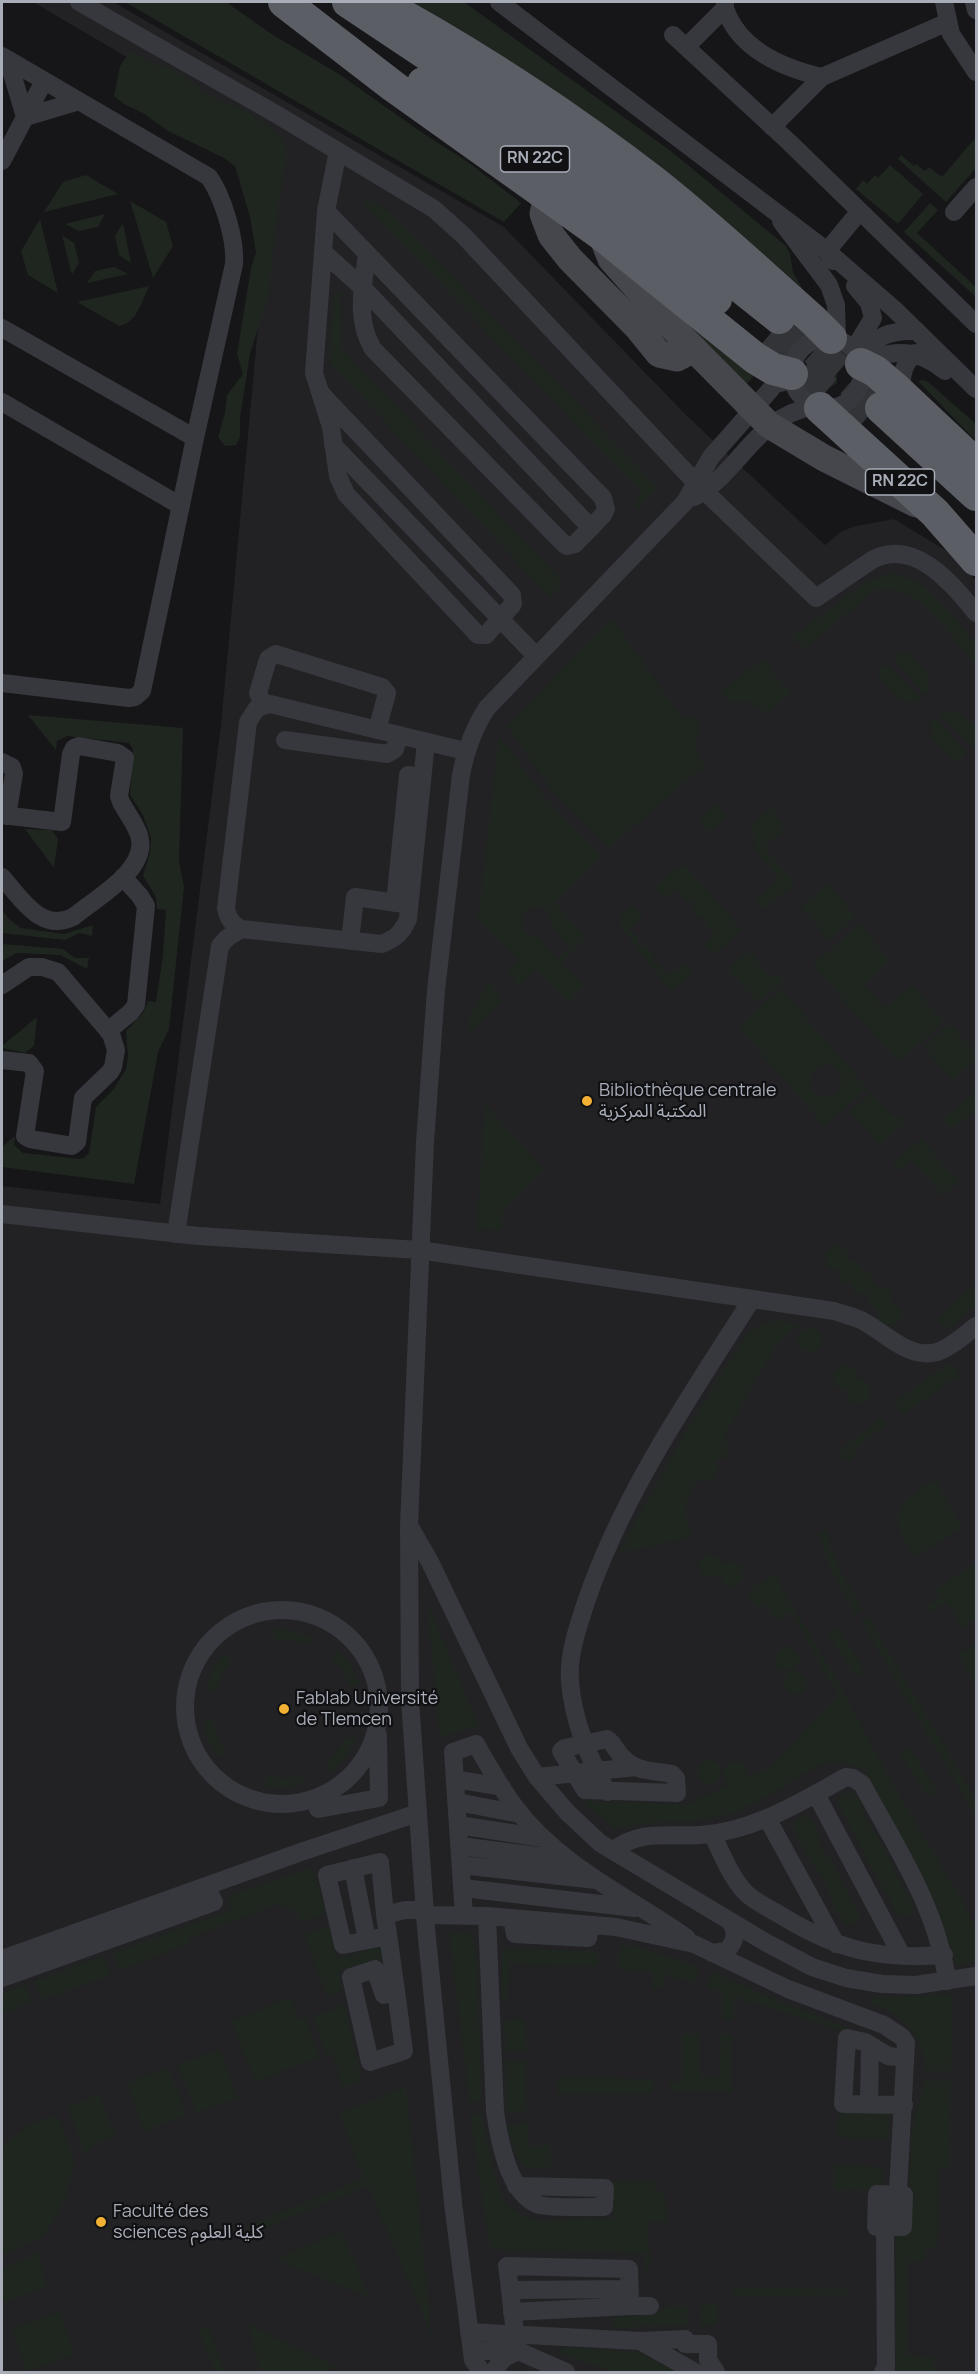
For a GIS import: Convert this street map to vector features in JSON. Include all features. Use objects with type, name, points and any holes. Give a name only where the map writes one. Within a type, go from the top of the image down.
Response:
[{"type":"highway","name":"RN 22C","points":[[284,2],[393,86],[602,235]]},
{"type":"highway","name":"RN 22C","points":[[289,2],[480,118],[772,329],[597,173],[489,96],[348,2]]},
{"type":"highway","name":"RN 22C","points":[[379,2],[435,32],[533,94],[653,182],[875,371],[884,410],[976,528]]},
{"type":"highway","points":[[602,235],[755,358],[792,377]]},
{"type":"highway","name":"RN 22C","points":[[817,407],[935,513],[976,560]]},
{"type":"highway","name":"RN 22C","points":[[884,410],[976,464]]},
{"type":"highway","name":"RN 22C","points":[[884,410],[976,495]]},
{"type":"main road","points":[[547,195],[543,214],[551,235],[570,259],[637,327],[659,354],[677,358],[694,349]]},
{"type":"main road","points":[[602,235],[611,259],[761,418],[816,454],[935,513]]},
{"type":"street","points":[[79,2],[434,209],[463,235],[700,487],[816,598],[872,560],[881,555],[893,553],[913,557],[929,565],[958,591],[976,613]]},
{"type":"street","points":[[499,2],[827,251],[916,331],[976,391]]},
{"type":"street","points":[[944,2],[951,34],[976,72]]},
{"type":"street","points":[[974,2],[976,10]]},
{"type":"street","points":[[725,5],[729,18],[743,37],[770,60],[822,77]]},
{"type":"street","points":[[686,47],[725,5]]},
{"type":"street","points":[[772,127],[822,77],[948,22]]},
{"type":"street","points":[[673,35],[976,324]]},
{"type":"street","points":[[2,683],[129,698],[139,694],[144,685],[234,264],[232,239],[216,186],[209,177],[5,58]]},
{"type":"street","points":[[5,58],[25,117]]},
{"type":"street","points":[[2,161],[45,81]]},
{"type":"street","points":[[25,117],[79,101]]},
{"type":"street","points":[[320,392],[512,595],[513,604],[486,635],[478,635],[346,494],[339,482],[331,427],[314,373],[326,211],[338,151]]},
{"type":"street","points":[[954,212],[974,194]]},
{"type":"street","points":[[481,2373],[474,2363],[472,2351],[453,2203],[425,1912],[410,1700],[409,1526],[419,1251],[436,990],[465,752],[474,728],[487,708],[700,487],[711,457],[761,418],[817,407],[837,407],[853,398],[861,382],[834,294],[789,234],[774,209]]},
{"type":"street","points":[[326,211],[603,498],[606,509],[575,544],[567,546],[563,543],[373,349],[364,328],[363,288],[367,254]]},
{"type":"street","points":[[827,251],[860,211]]},
{"type":"street","points":[[827,251],[863,294],[872,311],[871,324],[850,352]]},
{"type":"street","points":[[323,252],[363,288],[591,528]]},
{"type":"street","points":[[2,328],[195,438]]},
{"type":"street","points":[[850,352],[883,335],[901,331],[916,331]]},
{"type":"street","points":[[817,407],[800,396],[792,377],[794,362],[804,347],[814,341],[850,352],[915,353],[934,362],[967,388],[976,391]]},
{"type":"street","points":[[884,410],[902,389],[902,373],[905,365],[915,353]]},
{"type":"street","points":[[761,418],[775,384],[792,377]]},
{"type":"street","points":[[2,402],[181,506]]},
{"type":"street","points":[[333,445],[536,656]]},
{"type":"street","points":[[264,705],[258,693],[268,659],[276,654],[382,687],[387,693],[377,730]]},
{"type":"street","points":[[176,1234],[226,908],[248,722],[257,708],[270,704],[465,752]]},
{"type":"street","points":[[285,740],[387,754],[395,749],[399,735]]},
{"type":"street","points":[[226,908],[233,924],[241,929],[382,944],[394,939],[403,930],[408,919],[402,904],[426,742]]},
{"type":"street","points":[[2,762],[9,764],[14,774],[4,816],[62,822],[71,754],[74,748],[79,746],[122,754],[125,764],[120,802],[138,833],[141,847],[135,864],[123,877],[73,917],[56,923],[37,915],[2,878]]},
{"type":"street","points":[[108,1031],[131,1012],[136,1005],[138,990],[147,992],[157,919],[145,917],[144,901],[123,877]]},
{"type":"street","points":[[350,940],[355,897],[402,904]]},
{"type":"street","points":[[220,946],[227,938],[241,929]]},
{"type":"street","points":[[2,985],[28,967],[42,967],[58,972],[108,1031],[116,1050],[110,1072],[83,1098],[76,1142],[72,1146],[30,1139],[25,1136],[35,1071],[29,1063],[2,1060]]},
{"type":"street","points":[[2,1214],[176,1234],[419,1251],[752,1299],[848,1315],[862,1321],[897,1344],[918,1353],[938,1352],[953,1344],[976,1326]]},
{"type":"street","points":[[607,1792],[583,1744],[570,1681],[575,1636],[596,1573],[642,1480],[683,1408],[752,1299]]},
{"type":"street","points":[[409,1526],[430,1562],[519,1748],[537,1778],[567,1812],[600,1843],[730,1921],[812,1966],[846,1978],[882,1984],[916,1986],[976,1976]]},
{"type":"street","points":[[314,1798],[318,1809],[379,1798],[379,1701],[372,1670],[356,1644],[339,1628],[311,1614],[280,1610],[249,1615],[222,1630],[201,1653],[188,1682],[185,1713],[192,1744],[207,1770],[225,1786],[253,1800],[284,1804],[314,1798],[335,1788],[353,1773],[367,1754],[378,1724]]},
{"type":"street","points":[[379,1701],[410,1700]]},
{"type":"street","points":[[610,1740],[625,1760],[636,1767],[645,1771],[672,1774],[676,1778],[677,1793],[585,1790],[561,1751],[565,1748],[610,1740]]},
{"type":"street","points":[[454,1770],[488,1766],[520,1814],[543,1838],[569,1860],[621,1897],[694,1944],[712,1953],[726,1951],[788,1989],[884,2025],[902,2037],[906,2043],[897,2195],[877,2194],[876,2227],[887,2227],[885,2234],[886,2368],[883,2373]]},
{"type":"street","points":[[537,1778],[573,1772],[636,1767]]},
{"type":"street","points":[[454,1770],[501,1787]]},
{"type":"street","points":[[454,1770],[464,1916]]},
{"type":"street","points":[[613,1851],[625,1840],[640,1837],[712,1834],[748,1826],[846,1777],[853,1778],[862,1784],[926,1903],[944,1955],[947,1981]]},
{"type":"street","points":[[816,1794],[902,1956]]},
{"type":"street","points":[[457,1802],[520,1814]]},
{"type":"street","points":[[2,1959],[418,1813]]},
{"type":"street","points":[[767,1818],[836,1944]]},
{"type":"street","points":[[458,1825],[543,1838]]},
{"type":"street","points":[[712,1834],[746,1893],[789,1920],[836,1944],[873,1954],[944,1955]]},
{"type":"street","points":[[460,1846],[569,1860]]},
{"type":"street","points":[[388,1936],[343,1945],[327,1875],[380,1862],[404,2051],[370,2062],[351,1977],[375,1970],[384,1995],[396,1990]]},
{"type":"street","points":[[461,1866],[598,1880]]},
{"type":"street","points":[[353,1868],[367,1940]]},
{"type":"street","points":[[2,1978],[214,1902],[206,1886]]},
{"type":"street","points":[[463,1888],[642,1909]]},
{"type":"street","points":[[385,1915],[405,1910],[512,1918],[515,1934],[588,1938],[590,1926],[616,1927],[694,1944]]},
{"type":"street","points":[[487,1916],[495,2111],[499,2138],[516,2186]]},
{"type":"street","points":[[730,1921],[735,1934],[732,1954]]},
{"type":"street","points":[[732,1954],[741,1937],[756,1936]]},
{"type":"street","points":[[870,2045],[888,2056],[905,2058]]},
{"type":"street","points":[[868,2104],[870,2045]]},
{"type":"street","points":[[868,2104],[870,2045]]},
{"type":"street","points":[[868,2104],[904,2105]]},
{"type":"street","points":[[492,2373],[516,2343],[510,2290],[630,2297],[650,2306]]},
{"type":"street","points":[[512,2312],[630,2297]]},
{"type":"street","points":[[469,2332],[516,2343],[566,2373]]},
{"type":"street","points":[[472,2351],[516,2343],[648,2345],[685,2339],[685,2344],[708,2344],[703,2366],[648,2345]]},
{"type":"street","points":[[462,2373],[470,2360],[472,2351]]},
{"type":"street","points":[[462,2373],[481,2373]]},
{"type":"shaded area","points":[[33,2],[113,2],[504,227],[687,416],[825,545],[842,531],[894,519],[955,556],[976,581],[976,2372],[2,2372],[2,1186],[160,1204],[221,725],[275,144]]},
{"type":"shaded area","points":[[125,2],[226,2],[273,35],[339,74],[468,162],[521,203],[504,222]]},
{"type":"shaded area","points":[[404,2],[464,2],[672,152],[786,246],[793,272],[803,290],[796,289]]},
{"type":"shaded area","points":[[131,50],[153,64],[168,67],[183,75],[198,89],[224,103],[247,111],[281,136],[287,151],[268,299],[250,353],[240,418],[240,437],[236,445],[225,446],[218,437],[225,413],[227,395],[243,374],[237,354],[251,268],[256,252],[250,217],[235,166],[224,158],[168,131],[114,96],[120,66]]},
{"type":"shaded area","points":[[976,137],[976,168],[946,202],[898,159],[901,155],[914,166],[916,164],[925,171],[929,167],[942,177]]},
{"type":"shaded area","points":[[890,165],[923,194],[898,224],[856,189],[863,180],[867,184],[875,175],[878,178]]},
{"type":"shaded area","points":[[86,175],[118,194],[44,212],[63,182]]},
{"type":"shaded area","points":[[369,199],[391,213],[658,487],[638,510],[633,505],[641,492],[364,204]]},
{"type":"shaded area","points":[[130,201],[166,222],[173,246],[153,278]]},
{"type":"shaded area","points":[[930,203],[938,210],[917,233],[976,287],[976,297],[904,232]]},
{"type":"shaded area","points":[[105,214],[98,227],[79,231],[65,224]]},
{"type":"shaded area","points":[[40,219],[58,293],[28,275],[21,251]]},
{"type":"shaded area","points":[[123,223],[131,263],[119,255],[115,236]]},
{"type":"shaded area","points":[[62,235],[74,243],[79,262],[72,275]]},
{"type":"shaded area","points":[[114,267],[128,274],[87,283],[95,271]]},
{"type":"shaded area","points":[[149,286],[135,316],[119,326],[77,302]]},
{"type":"shaded area","points":[[335,293],[340,293],[342,349],[564,584],[550,597],[330,363],[329,348]]},
{"type":"shaded area","points":[[663,295],[757,372],[744,387]]},
{"type":"shaded area","points":[[830,359],[836,364],[837,383],[831,387],[814,387],[811,384],[813,378],[809,371],[811,364],[817,360]]},
{"type":"shaded area","points":[[918,381],[927,381],[976,424],[976,441]]},
{"type":"shaded area","points":[[886,574],[900,575],[913,580],[937,598],[976,644],[976,666],[931,613],[917,601],[902,593],[887,589],[872,592],[805,649],[792,637],[866,582]]},
{"type":"shaded area","points":[[612,618],[683,720],[692,714],[701,727],[695,742],[699,756],[706,764],[609,848],[552,790],[507,726]]},
{"type":"shaded area","points":[[900,652],[907,653],[929,675],[929,693],[924,694],[894,660]]},
{"type":"shaded area","points":[[762,660],[791,693],[767,713],[750,702],[729,701],[721,692]]},
{"type":"shaded area","points":[[887,665],[919,697],[918,702],[900,701],[879,678],[878,671]]},
{"type":"shaded area","points":[[941,711],[960,712],[976,729],[976,745],[973,747],[940,716]]},
{"type":"shaded area","points":[[28,715],[183,728],[179,861],[184,887],[169,1029],[158,1052],[134,1184],[2,1167],[2,1147],[15,1136],[14,1145],[23,1153],[80,1159],[89,1153],[96,1107],[113,1090],[126,1069],[128,1056],[126,1031],[143,1013],[148,1001],[156,1002],[163,955],[166,910],[157,909],[156,897],[143,876],[150,852],[151,838],[143,815],[130,795],[133,749],[129,743],[68,736],[57,741],[56,750]]},
{"type":"shaded area","points":[[936,719],[967,752],[961,760],[954,760],[932,738],[931,720]]},
{"type":"shaded area","points":[[499,735],[543,795],[601,856],[555,902],[586,938],[561,963],[584,985],[569,1003],[536,969],[518,986],[508,968],[515,965],[519,959],[478,921]],"holes":[[[541,907],[547,911],[555,929],[570,948],[558,959],[539,938],[527,935],[522,927],[524,915],[530,909]]]},
{"type":"shaded area","points":[[716,804],[727,816],[709,832],[698,820]]},
{"type":"shaded area","points":[[773,807],[777,812],[773,815],[785,829],[764,847],[795,883],[764,910],[756,900],[779,880],[753,847],[757,842],[751,831],[753,824]]},
{"type":"shaded area","points":[[25,829],[52,830],[58,839],[54,868]]},
{"type":"shaded area","points":[[682,866],[688,868],[741,930],[713,955],[705,945],[715,936],[706,925],[706,918],[699,917],[691,907],[692,902],[685,900],[676,889],[665,899],[655,886],[676,868]]},
{"type":"shaded area","points":[[827,883],[856,917],[830,940],[801,907]]},
{"type":"shaded area","points":[[633,906],[643,917],[630,929],[638,938],[638,945],[645,946],[654,957],[653,963],[660,964],[669,975],[682,964],[692,974],[671,991],[621,927],[620,916]]},
{"type":"shaded area","points":[[2,910],[21,928],[64,934],[93,925],[92,936],[79,933],[65,940],[2,933]]},
{"type":"shaded area","points":[[859,924],[890,960],[864,985],[885,1009],[911,985],[944,1022],[898,1062],[813,965]]},
{"type":"shaded area","points":[[2,944],[63,949],[75,958],[89,958],[87,969],[60,955],[17,953],[2,961]]},
{"type":"shaded area","points":[[749,951],[770,976],[779,976],[784,981],[758,1003],[728,970]]},
{"type":"shaded area","points":[[489,980],[501,1000],[470,1031],[468,1019]]},
{"type":"shaded area","points":[[781,989],[867,1088],[824,1126],[738,1026]],"holes":[[[826,1064],[839,1071],[841,1077],[840,1088],[830,1096],[817,1094],[810,1085],[815,1070]]]},
{"type":"shaded area","points":[[37,1017],[34,1046],[25,1053],[2,1048],[2,1046]]},
{"type":"shaded area","points":[[950,1024],[976,1054],[976,1060],[953,1081],[924,1047]]},
{"type":"shaded area","points":[[975,1092],[976,1110],[952,1130],[943,1119]]},
{"type":"shaded area","points":[[871,1093],[893,1117],[902,1117],[906,1122],[880,1145],[850,1112]]},
{"type":"shaded area","points":[[485,1104],[544,1169],[503,1212],[502,1230],[477,1228]]},
{"type":"shaded area","points":[[921,1139],[959,1182],[943,1196],[912,1160],[899,1171],[893,1163]]},
{"type":"shaded area","points":[[836,1245],[847,1250],[849,1260],[857,1261],[864,1270],[873,1275],[875,1287],[879,1286],[888,1290],[892,1302],[900,1307],[902,1318],[893,1327],[882,1324],[878,1319],[878,1311],[868,1304],[868,1294],[855,1292],[851,1285],[842,1280],[839,1270],[829,1267],[824,1257],[831,1247]]},
{"type":"shaded area","points":[[976,1284],[976,1304],[947,1329],[937,1318]]},
{"type":"shaded area","points":[[777,1320],[804,1326],[793,1329],[776,1345],[723,1437],[728,1444],[728,1449],[725,1457],[715,1461],[719,1468],[715,1479],[704,1482],[698,1480],[693,1489],[687,1502],[686,1513],[693,1537],[618,1553],[689,1426],[743,1340],[758,1327]]},
{"type":"shaded area","points":[[810,1328],[819,1331],[822,1340],[819,1349],[810,1352],[801,1349],[798,1340],[801,1331]]},
{"type":"shaded area","points":[[950,1362],[959,1375],[904,1415],[895,1402]]},
{"type":"shaded area","points":[[846,1365],[856,1370],[858,1379],[864,1381],[871,1390],[870,1396],[862,1404],[850,1402],[846,1390],[836,1384],[835,1371]]},
{"type":"shaded area","points":[[881,1418],[886,1424],[862,1444],[849,1462],[838,1456],[845,1446]]},
{"type":"shaded area","points":[[935,1480],[963,1528],[914,1557],[900,1531],[899,1512],[910,1497]]},
{"type":"shaded area","points":[[827,1531],[831,1551],[862,1608],[855,1613],[828,1565],[820,1534]]},
{"type":"shaded area","points":[[710,1553],[720,1558],[723,1565],[731,1562],[742,1567],[744,1578],[740,1583],[729,1587],[724,1584],[719,1575],[714,1578],[703,1575],[698,1565],[704,1555]]},
{"type":"shaded area","points":[[976,1562],[976,1622],[975,1620],[963,1628],[947,1602],[928,1613],[925,1607],[939,1598],[934,1590]]},
{"type":"shaded area","points":[[773,1573],[844,1692],[873,1749],[961,1898],[976,1928],[976,1961],[957,1966],[935,1902],[870,1784],[866,1771],[843,1762],[828,1761],[739,1810],[698,1820],[615,1828],[582,1801],[688,1804],[729,1785],[723,1773],[729,1763],[741,1763],[746,1766],[748,1777],[771,1766],[838,1696],[794,1617],[790,1613],[780,1618],[773,1616],[768,1606],[759,1608],[750,1600],[751,1589],[755,1585],[764,1583]]},
{"type":"shaded area","points":[[427,1603],[479,1726],[440,1737]]},
{"type":"shaded area","points":[[868,1617],[976,1800],[976,1817],[861,1621]]},
{"type":"shaded area","points":[[834,1628],[838,1628],[863,1667],[861,1675],[853,1674],[829,1634]]},
{"type":"shaded area","points":[[285,1629],[313,1637],[307,1644],[291,1640],[274,1640],[272,1630]]},
{"type":"shaded area","points":[[976,1644],[976,1684],[958,1655]]},
{"type":"shaded area","points":[[787,1646],[793,1648],[800,1657],[799,1663],[791,1671],[779,1669],[776,1664],[777,1652]]},
{"type":"shaded area","points":[[337,1650],[350,1664],[360,1685],[350,1687],[333,1658]]},
{"type":"shaded area","points":[[224,1653],[232,1660],[215,1690],[206,1691],[212,1672]]},
{"type":"shaded area","points":[[791,1671],[801,1672],[808,1681],[804,1692],[793,1695],[784,1688],[785,1676]]},
{"type":"shaded area","points":[[204,1718],[213,1720],[217,1737],[226,1752],[218,1758],[208,1740]]},
{"type":"shaded area","points":[[346,1736],[356,1740],[340,1764],[329,1772],[326,1764],[340,1748]]},
{"type":"shaded area","points":[[906,1749],[910,1749],[936,1788],[934,1796],[926,1795],[901,1755]]},
{"type":"shaded area","points":[[709,1760],[718,1763],[721,1772],[718,1781],[709,1784],[700,1781],[697,1772],[700,1763]]},
{"type":"shaded area","points":[[267,1776],[284,1778],[300,1776],[306,1783],[274,1788],[264,1786]]},
{"type":"shaded area","points":[[851,1791],[860,1799],[864,1815],[912,1901],[914,1911],[910,1915],[897,1915],[889,1895],[880,1884],[837,1801],[841,1794]]},
{"type":"shaded area","points":[[805,1816],[813,1819],[822,1850],[831,1859],[861,1918],[848,1926],[835,1911],[826,1885],[802,1847],[792,1824]]},
{"type":"shaded area","points":[[312,1867],[326,1913],[301,1922],[298,1914],[279,1904],[189,1938],[191,1943],[120,1970],[112,1953],[232,1910],[228,1896]]},
{"type":"shaded area","points":[[329,1926],[337,1958],[383,1946],[387,1982],[379,1958],[339,1971],[342,1990],[327,1997],[305,1935]]},
{"type":"shaded area","points":[[449,1933],[470,1934],[476,1946],[482,2101],[470,2103]]},
{"type":"shaded area","points":[[621,1944],[643,1948],[698,1966],[696,1984],[665,1974],[663,1988],[653,1988],[652,1971],[618,1969],[618,1954],[622,1953]]},
{"type":"shaded area","points":[[502,1949],[598,1951],[598,1966],[509,1964],[508,1999],[501,1999]]},
{"type":"shaded area","points":[[103,1956],[110,1976],[41,2000],[35,1981]]},
{"type":"shaded area","points":[[711,1971],[776,2000],[853,2030],[843,2031],[734,1997],[734,2020],[722,2021],[722,1993],[707,1987]]},
{"type":"shaded area","points":[[24,1985],[32,2002],[2,2014],[2,1993]]},
{"type":"shaded area","points":[[953,1995],[951,2071],[925,2071],[921,2047],[910,2028],[893,2014],[871,2003],[872,1997]]},
{"type":"shaded area","points":[[290,1998],[299,2021],[305,2018],[319,2057],[255,2082],[232,2021]]},
{"type":"shaded area","points":[[345,2005],[362,2081],[343,2088],[333,2054],[327,2055],[313,2016]]},
{"type":"shaded area","points":[[525,2019],[527,2050],[506,2051],[504,2020]]},
{"type":"shaded area","points":[[682,2034],[700,2034],[700,2078],[720,2078],[721,2035],[732,2035],[732,2092],[670,2092],[670,2083],[682,2082]]},
{"type":"shaded area","points":[[220,2049],[237,2098],[196,2113],[178,2064]]},
{"type":"shaded area","points":[[525,2061],[527,2113],[506,2113],[505,2062]]},
{"type":"shaded area","points":[[169,2068],[186,2116],[144,2131],[127,2083]]},
{"type":"shaded area","points":[[558,2078],[653,2079],[653,2094],[558,2093]]},
{"type":"shaded area","points":[[924,2081],[951,2081],[950,2167],[939,2168],[937,2249],[925,2249],[925,2261],[908,2262],[907,2355],[934,2357],[935,2372],[896,2372],[896,2233],[908,2232],[911,2133]]},
{"type":"shaded area","points":[[406,2087],[432,2336],[368,2186],[250,2234],[247,2226],[364,2178],[339,2113]]},
{"type":"shaded area","points":[[99,2093],[115,2135],[95,2145],[84,2154],[68,2108]]},
{"type":"shaded area","points":[[839,2110],[890,2111],[889,2139],[838,2137]]},
{"type":"shaded area","points":[[482,2113],[499,2188],[513,2210],[532,2220],[613,2219],[614,2181],[654,2182],[656,2191],[665,2191],[666,2222],[648,2223],[650,2268],[645,2268],[644,2253],[490,2249],[470,2115]]},
{"type":"shaded area","points":[[57,2115],[74,2158],[72,2177],[63,2203],[44,2237],[2,2255],[2,2148],[27,2127]]},
{"type":"shaded area","points":[[528,2123],[529,2146],[550,2145],[552,2167],[527,2168],[516,2154],[507,2125]]},
{"type":"shaded area","points":[[834,2166],[883,2167],[882,2191],[834,2190]]},
{"type":"shaded area","points":[[341,2231],[370,2298],[275,2259]]},
{"type":"shaded area","points":[[41,2252],[41,2266],[47,2287],[2,2303],[2,2269]]},
{"type":"shaded area","points":[[733,2288],[847,2289],[847,2297],[733,2296]]},
{"type":"shaded area","points":[[717,2304],[717,2324],[701,2325],[700,2305]]},
{"type":"shaded area","points":[[672,2305],[687,2306],[687,2325],[613,2328],[613,2317],[653,2315]]},
{"type":"shaded area","points":[[60,2312],[75,2354],[26,2371],[12,2329]]},
{"type":"shaded area","points":[[248,2324],[338,2367],[322,2372],[261,2372]]},
{"type":"shaded area","points":[[207,2326],[225,2372],[215,2372],[199,2330]]},
{"type":"shaded area","points":[[562,2347],[639,2352],[677,2372],[613,2372],[561,2355]]},
{"type":"tunnel","points":[[779,318],[881,408]]},
{"type":"tunnel","points":[[765,340],[867,425]]},
{"type":"place","name":"Bibliothèque centrale المكتبة المركزية","points":[[587,1101]]},
{"type":"place","name":"Fablab Université de Tlemcen","points":[[284,1709]]},
{"type":"place","name":"Faculté des sciences كلية العلوم","points":[[101,2222]]}]
